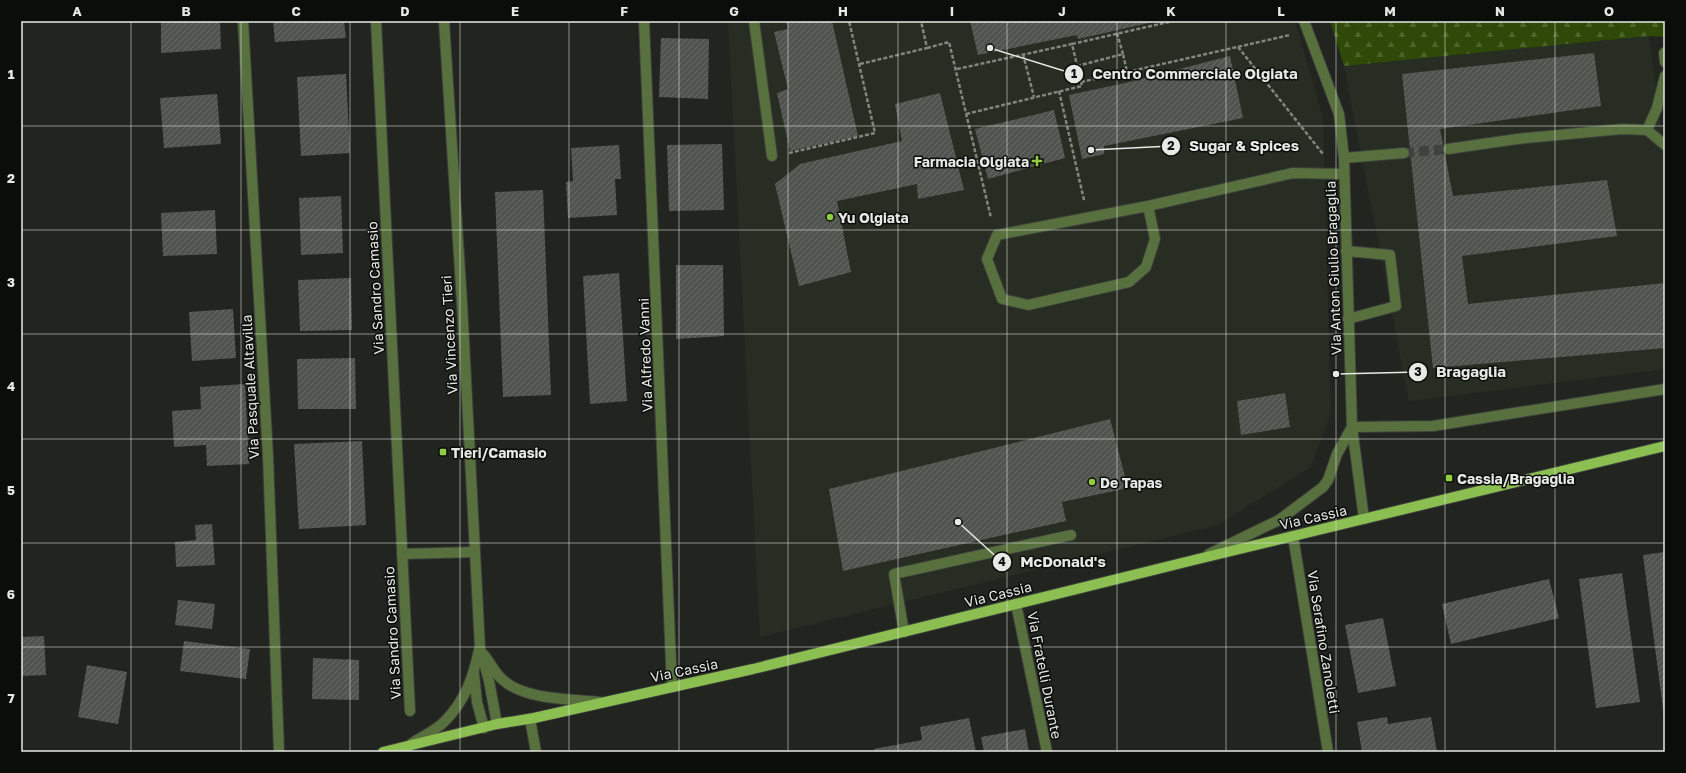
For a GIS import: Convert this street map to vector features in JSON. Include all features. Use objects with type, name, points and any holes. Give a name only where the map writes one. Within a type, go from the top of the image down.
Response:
[{"type":"main road","name":"Via Cassia","points":[[383,752],[498,724],[530,719],[753,669],[1665,446]]},
{"type":"street","name":"Via Pasquale Altavilla","points":[[243,21],[268,456],[279,752]]},
{"type":"street","name":"Via Sandro Camasio","points":[[376,21],[410,711]]},
{"type":"street","name":"Via Vincenzo Tieri","points":[[444,21],[462,304],[480,648],[498,724]]},
{"type":"street","name":"Via Alfredo Vanni","points":[[644,21],[672,687]]},
{"type":"street","points":[[754,21],[772,156]]},
{"type":"street","name":"Via Anton Giulio Bragaglia","points":[[1304,21],[1339,114],[1344,158],[1352,427],[1364,519]]},
{"type":"street","points":[[1646,130],[1657,108],[1665,76]]},
{"type":"street","points":[[1448,149],[1517,139],[1622,129],[1646,130],[1665,145]]},
{"type":"street","points":[[1344,158],[1404,153]]},
{"type":"street","points":[[1148,206],[1155,239],[1146,267],[1129,282],[1028,305],[1002,299],[987,259],[997,235],[1148,206],[1293,173],[1344,174]]},
{"type":"street","points":[[1346,251],[1390,255],[1396,306],[1348,320]]},
{"type":"street","points":[[1198,559],[1279,520],[1323,488],[1328,480],[1337,454],[1352,427],[1433,426],[1665,389]]},
{"type":"street","points":[[904,632],[894,574],[1071,536]]},
{"type":"street","name":"Via Serafino Zanoletti","points":[[1293,536],[1328,752]]},
{"type":"street","name":"Via Sandro Camasio","points":[[402,554],[474,552]]},
{"type":"street","name":"Via Fratelli Durante","points":[[1016,604],[1047,752]]},
{"type":"street","name":"Via Vincenzo Tieri","points":[[408,746],[443,723],[461,703],[474,674],[480,648]]},
{"type":"street","points":[[480,648],[502,680],[521,691],[548,697],[602,703]]},
{"type":"street","name":"Via Vincenzo Tieri","points":[[474,674],[477,702],[484,728]]},
{"type":"street","points":[[530,719],[536,752]]},
{"type":"path","points":[[772,156],[875,133],[849,21]]},
{"type":"path","points":[[921,21],[927,48]]},
{"type":"path","points":[[956,69],[1173,21]]},
{"type":"path","points":[[1081,82],[1308,31]]},
{"type":"path","points":[[1117,33],[1127,72]]},
{"type":"path","points":[[860,64],[949,42],[988,207],[997,235]]},
{"type":"path","points":[[966,114],[1082,86],[1072,44]]},
{"type":"path","points":[[1238,47],[1324,152],[1320,173]]},
{"type":"path","points":[[1023,54],[1034,97]]},
{"type":"path","points":[[1077,66],[1123,54]]},
{"type":"path","points":[[1059,91],[1088,218]]},
{"type":"shaded area","points":[[728,21],[1295,21],[1323,117],[1331,413],[1311,467],[1218,525],[760,637]]},
{"type":"shaded area","points":[[1649,36],[1665,155],[1665,369],[1409,401],[1344,66]]},
{"type":"green space","points":[[1330,21],[1665,21],[1665,37],[1649,36],[1344,66]]},
{"type":"building","points":[[161,21],[220,21],[221,49],[161,53]]},
{"type":"building","points":[[273,21],[344,21],[346,38],[275,42]]},
{"type":"building","points":[[786,21],[832,21],[858,136],[790,151],[777,93],[788,89],[774,32],[788,29]]},
{"type":"building","points":[[970,21],[1153,22],[1078,39],[1077,35],[978,55]]},
{"type":"building","points":[[661,38],[709,39],[708,99],[659,97]]},
{"type":"building","points":[[1594,53],[1601,106],[1440,129],[1453,196],[1607,180],[1617,236],[1462,256],[1468,304],[1665,283],[1665,348],[1433,368],[1402,74]]},
{"type":"building","points":[[1230,56],[1243,118],[1104,146],[1104,154],[1082,159],[1069,95],[1125,83]]},
{"type":"building","points":[[346,74],[350,153],[301,156],[297,77]]},
{"type":"building","points":[[940,93],[964,190],[918,199],[917,184],[837,201],[851,272],[799,286],[775,184],[800,164],[902,141],[895,104]]},
{"type":"building","points":[[217,94],[221,144],[164,148],[160,98]]},
{"type":"building","points":[[1054,110],[1065,158],[988,179],[975,129]]},
{"type":"building","points":[[722,144],[724,210],[669,211],[667,145]]},
{"type":"building","points":[[619,145],[621,179],[615,179],[617,215],[568,218],[566,182],[573,181],[571,148]]},
{"type":"building","points":[[543,190],[551,395],[503,397],[495,192]]},
{"type":"building","points":[[341,196],[343,253],[301,255],[299,198]]},
{"type":"building","points":[[215,210],[217,254],[163,256],[161,213]]},
{"type":"building","points":[[676,265],[723,265],[724,336],[676,339]]},
{"type":"building","points":[[619,273],[627,401],[590,404],[583,276]]},
{"type":"building","points":[[351,278],[352,330],[300,331],[298,280]]},
{"type":"building","points":[[233,309],[236,358],[192,361],[189,312]]},
{"type":"building","points":[[355,358],[356,409],[298,409],[297,359]]},
{"type":"building","points":[[245,384],[249,464],[207,466],[206,445],[174,447],[172,411],[201,409],[200,387]]},
{"type":"building","points":[[1285,393],[1290,427],[1241,435],[1237,401]]},
{"type":"building","points":[[1110,419],[1128,488],[1062,502],[1066,521],[843,571],[829,489]]},
{"type":"building","points":[[362,441],[366,525],[299,529],[294,444]]},
{"type":"building","points":[[212,524],[215,565],[176,567],[175,542],[196,540],[195,525]]},
{"type":"building","points":[[1665,552],[1665,717],[1664,717],[1643,555]]},
{"type":"building","points":[[1622,573],[1640,702],[1596,708],[1579,579]]},
{"type":"building","points":[[1549,579],[1559,618],[1451,644],[1442,604]]},
{"type":"building","points":[[178,600],[215,604],[212,629],[175,625]]},
{"type":"building","points":[[1383,618],[1396,686],[1358,693],[1345,625]]},
{"type":"building","points":[[44,636],[46,675],[21,676],[21,637]]},
{"type":"building","points":[[184,641],[250,649],[246,679],[180,671]]},
{"type":"building","points":[[313,658],[359,660],[359,700],[312,699]]},
{"type":"building","points":[[87,665],[127,672],[118,724],[78,717]]},
{"type":"building","points":[[1387,717],[1388,724],[1431,717],[1437,752],[1362,752],[1357,722]]},
{"type":"building","points":[[969,718],[976,752],[875,752],[874,749],[922,740],[920,727]]},
{"type":"building","points":[[1025,729],[1029,752],[984,752],[981,737]]},
{"type":"tunnel","points":[[1404,153],[1448,149]]},
{"type":"place","name":"Centro Commerciale Olgiata","points":[[990,48]]},
{"type":"place","name":"Sugar & Spices","points":[[1091,150]]},
{"type":"place","name":"Farmacia Olgiata","points":[[1037,161]]},
{"type":"place","name":"Yu Olgiata","points":[[830,217]]},
{"type":"place","name":"Bragaglia","points":[[1336,374]]},
{"type":"place","name":"Tieri/Camasio","points":[[443,452]]},
{"type":"place","name":"Cassia/Bragaglia","points":[[1449,478]]},
{"type":"place","name":"De Tapas","points":[[1092,482]]},
{"type":"place","name":"McDonald's","points":[[958,522]]}]
